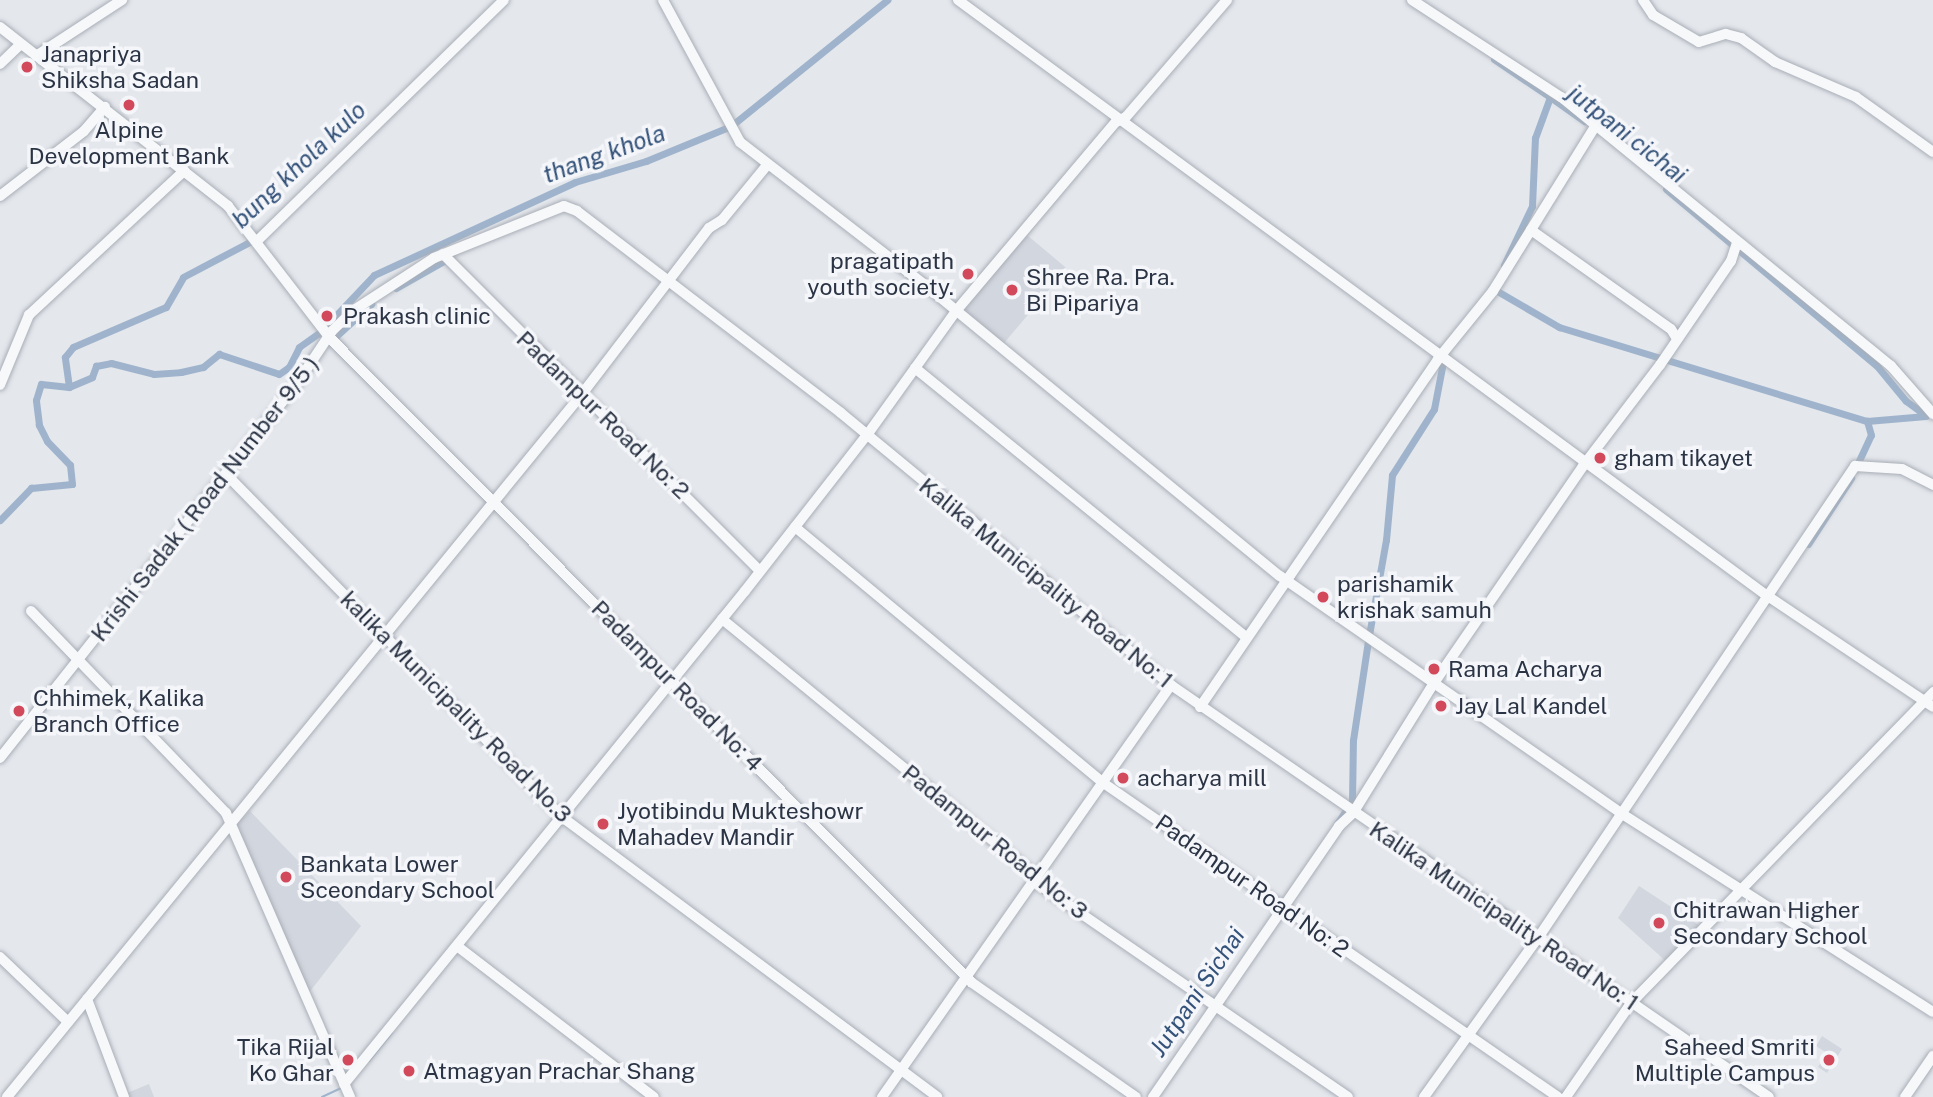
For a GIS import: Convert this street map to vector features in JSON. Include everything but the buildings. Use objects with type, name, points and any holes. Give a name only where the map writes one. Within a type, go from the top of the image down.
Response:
[{"type":"street","points":[[36,56],[122,0]]},
{"type":"street","points":[[257,241],[504,0]]},
{"type":"street","points":[[663,0],[740,142],[956,311],[1286,580],[1619,813],[1933,1012]]},
{"type":"street","points":[[958,0],[1118,120],[1588,462],[1767,598],[1929,704]]},
{"type":"street","points":[[31,611],[231,822],[347,1090],[457,946],[867,435],[956,311],[1118,120],[1227,0]]},
{"type":"street","points":[[1412,0],[1562,97],[1737,243],[1891,366],[1933,414]]},
{"type":"street","points":[[1643,0],[1653,15],[1699,43],[1726,34],[1741,38],[1775,62],[1856,97],[1933,152]]},
{"type":"street","name":"Padampur Road No: 4","points":[[0,27],[184,171],[244,225],[278,276],[330,338],[965,974],[1136,1097]]},
{"type":"street","points":[[0,64],[20,45]]},
{"type":"street","points":[[0,196],[84,131],[105,107]]},
{"type":"street","points":[[1200,707],[1440,356],[1504,271],[1596,125]]},
{"type":"street","points":[[7,1097],[68,1022],[88,1002],[231,822],[582,394],[671,283],[709,228],[722,220],[768,164]]},
{"type":"street","points":[[0,385],[29,314],[184,171]]},
{"type":"street","name":"Kalika Municipality Road No: 1","points":[[330,338],[354,310],[446,257],[564,206],[671,283],[867,435],[1200,707],[1769,1097]]},
{"type":"street","points":[[1531,230],[1671,329],[1677,339]]},
{"type":"street","points":[[1153,1097],[1283,908],[1353,813],[1434,683],[1731,261],[1737,243]]},
{"type":"street","name":"Padampur Road No: 2","points":[[446,257],[758,569]]},
{"type":"street","name":"Krishi Sadak ( Road Number 9/5 )","points":[[0,758],[226,474],[330,338]]},
{"type":"street","points":[[915,368],[1246,637]]},
{"type":"street","points":[[1424,1097],[1466,1034],[1538,938],[1619,813],[1855,466],[1902,469],[1933,485]]},
{"type":"street","name":"kalika Municipality Road No.3","points":[[226,474],[562,817],[937,1097]]},
{"type":"street","name":"Padampur Road No: 2","points":[[795,527],[1102,782],[1558,1097]]},
{"type":"street","name":"Padampur Road No: 3","points":[[722,619],[1035,878],[1348,1097]]},
{"type":"street","points":[[881,1097],[965,974],[1171,685]]},
{"type":"street","points":[[1566,1097],[1631,1003],[1929,704],[1933,692]]},
{"type":"street","points":[[457,946],[654,1097]]},
{"type":"street","points":[[0,957],[68,1022]]},
{"type":"street","points":[[88,1002],[124,1097]]},
{"type":"street","points":[[1905,1097],[1933,1056]]},
{"type":"shaded area","name":"Shree Ra. Pra. Bi Pipariya","points":[[1027,235],[1067,268],[1000,348],[960,315]]},
{"type":"shaded area","name":"Bankata Lower Sceondary School","points":[[250,811],[361,926],[308,994],[235,825]]},
{"type":"shaded area","name":"Chitrawan Higher Secondary School","points":[[1639,886],[1702,927],[1669,964],[1618,918]]},
{"type":"shaded area","name":"Saheed Smriti Multiple Campus","points":[[1822,1036],[1842,1049],[1827,1073],[1818,1067],[1827,1053],[1816,1046]]},
{"type":"shaded area","points":[[149,1084],[154,1097],[129,1097],[127,1093]]},
{"type":"waterway","name":"thang khola","points":[[325,327],[374,275],[575,182],[646,161],[731,126],[887,0]]},
{"type":"waterway","points":[[1494,59],[1550,97]]},
{"type":"waterway","name":"jutpani cichai","points":[[1504,265],[1532,206],[1535,138],[1550,97],[1584,121]]},
{"type":"waterway","name":"jutpani cichai","points":[[1666,189],[1877,366],[1906,401],[1925,415]]},
{"type":"waterway","name":"bung khola kulo","points":[[69,387],[65,357],[73,347],[166,307],[183,277],[255,239]]},
{"type":"waterway","points":[[396,288],[449,258]]},
{"type":"waterway","points":[[1492,288],[1559,327],[1867,421]]},
{"type":"waterway","points":[[333,339],[371,304]]},
{"type":"waterway","points":[[0,520],[31,488],[72,484],[70,465],[47,441],[39,425],[36,400],[41,384],[69,387],[92,377],[96,366],[111,363],[154,374],[181,372],[203,367],[219,354],[279,374],[289,367],[299,347],[319,333]]},
{"type":"waterway","name":"jutpani cichai","points":[[1369,635],[1386,540],[1392,475],[1434,409],[1444,357]]},
{"type":"waterway","points":[[1856,467],[1871,435],[1867,421],[1926,416]]},
{"type":"waterway","points":[[1808,544],[1851,478]]},
{"type":"waterway","name":"Jutpani Sichai","points":[[1337,824],[1352,801],[1353,740],[1368,641]]},
{"type":"waterway","points":[[369,1061],[392,1033]]},
{"type":"waterway","points":[[322,1097],[343,1087]]},
{"type":"place","name":"Janapriya Shiksha Sadan","points":[[27,67]]},
{"type":"place","name":"Alpine Development Bank","points":[[129,105]]},
{"type":"place","name":"pragatipath youth society.","points":[[968,274]]},
{"type":"place","name":"Shree Ra. Pra. Bi Pipariya","points":[[1012,290]]},
{"type":"place","name":"Prakash clinic","points":[[327,316]]},
{"type":"place","name":"gham tikayet","points":[[1600,458]]},
{"type":"place","name":"parishamik krishak samuh","points":[[1323,597]]},
{"type":"place","name":"Rama Acharya","points":[[1434,669]]},
{"type":"place","name":"Jay Lal Kandel","points":[[1441,706]]},
{"type":"place","name":"Chhimek, Kalika Branch Office","points":[[19,711]]},
{"type":"place","name":"acharya mill","points":[[1123,778]]},
{"type":"place","name":"Jyotibindu Mukteshowr Mahadev Mandir","points":[[603,824]]},
{"type":"place","name":"Bankata Lower Sceondary School","points":[[286,877]]},
{"type":"place","name":"Chitrawan Higher Secondary School","points":[[1659,923]]},
{"type":"place","name":"Tika Rijal Ko Ghar","points":[[348,1060]]},
{"type":"place","name":"Saheed Smriti Multiple Campus","points":[[1829,1060]]},
{"type":"place","name":"Atmagyan Prachar Shang","points":[[409,1071]]}]
